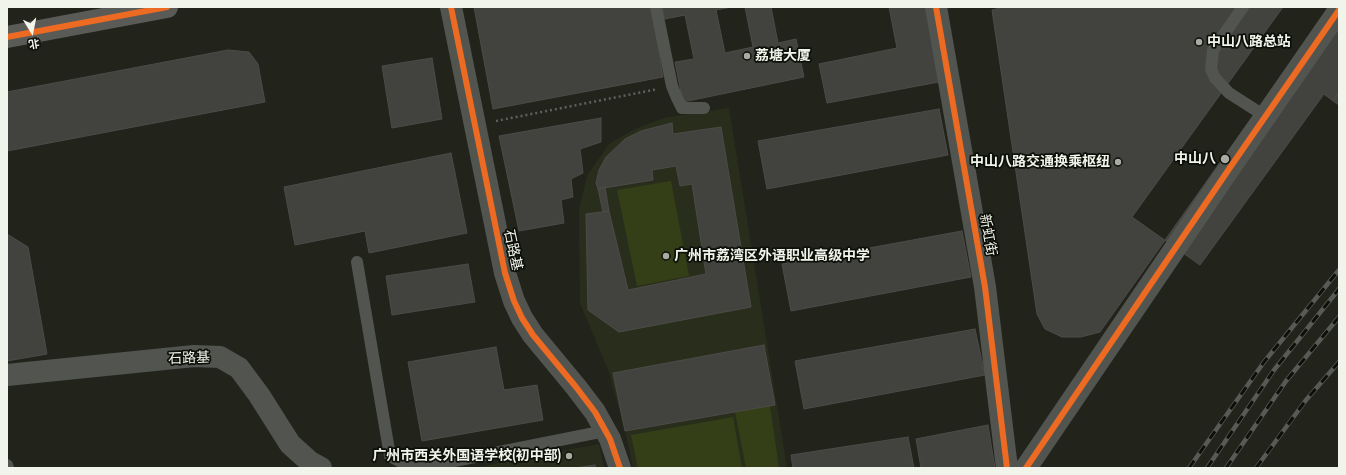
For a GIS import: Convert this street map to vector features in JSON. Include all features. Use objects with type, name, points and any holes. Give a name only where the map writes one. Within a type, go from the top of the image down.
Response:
[{"type":"main road","points":[[7,37],[167,7]]},
{"type":"street","name":"石路基","points":[[451,7],[505,273],[514,301],[522,318],[533,335],[595,412],[610,438],[620,468]]},
{"type":"street","name":"新虹街","points":[[936,7],[985,287],[1007,468]]},
{"type":"street","points":[[1026,468],[1339,10]]},
{"type":"street","name":"石路基","points":[[7,375],[194,356],[220,357],[238,368],[259,395],[290,444],[310,462],[321,468]]},
{"type":"lane","points":[[656,7],[672,86],[682,108],[704,108]]},
{"type":"lane","points":[[1243,7],[1213,50],[1211,69],[1215,78],[1229,93],[1266,116]]},
{"type":"lane","points":[[357,262],[390,456],[412,468]]},
{"type":"lane","points":[[419,468],[606,431]]},
{"type":"path","points":[[475,125],[672,86]]},
{"type":"shaded area","name":"广州市荔湾区外语职业高级中学","points":[[729,108],[787,468],[633,468],[626,435],[609,372],[580,303],[579,209],[587,176],[609,144],[635,129],[664,118]]},
{"type":"shaded area","name":"广州市西关外国语学校(初中部)","points":[[599,444],[604,468],[473,468]]},
{"type":"green space","points":[[671,181],[689,276],[637,286],[617,190]]},
{"type":"green space","points":[[770,406],[779,468],[746,468],[735,412]]},
{"type":"green space","points":[[733,417],[742,468],[638,468],[631,435]]},
{"type":"building","points":[[474,7],[651,7],[663,77],[493,109]]},
{"type":"building","name":"荔塘大厦","points":[[662,7],[732,7],[716,10],[725,53],[753,47],[745,7],[771,7],[778,43],[796,39],[804,77],[683,102],[675,62],[694,59],[685,15],[665,19]]},
{"type":"building","points":[[889,7],[929,7],[944,81],[827,103],[819,64],[897,48]]},
{"type":"building","name":"中山八路交通换乘枢纽","points":[[1005,7],[1330,7],[1100,332],[1081,337],[1062,337],[1045,329],[1037,314],[992,10]]},
{"type":"building","name":"中山八","points":[[1283,7],[1339,7],[1339,92],[1333,101],[1324,94],[1200,265],[1132,217]]},
{"type":"building","points":[[228,50],[249,52],[258,64],[265,102],[7,151],[7,92]]},
{"type":"building","points":[[432,58],[442,119],[392,128],[382,66]]},
{"type":"building","points":[[1339,92],[1339,105],[1333,101]]},
{"type":"building","points":[[939,109],[948,155],[767,189],[758,141]]},
{"type":"building","points":[[601,118],[601,142],[580,149],[583,173],[571,179],[573,197],[561,200],[564,223],[519,231],[499,136]]},
{"type":"building","points":[[672,123],[673,134],[721,127],[751,307],[619,332],[588,310],[586,214],[609,211],[628,290],[706,274],[692,184],[680,186],[676,166],[652,170],[653,180],[598,189],[596,183],[599,170],[606,157],[625,139],[641,131]]},
{"type":"building","points":[[451,153],[467,233],[369,253],[365,231],[295,245],[284,187]]},
{"type":"building","points":[[605,187],[609,211],[603,212],[598,189]]},
{"type":"building","points":[[962,231],[971,277],[791,311],[782,264]]},
{"type":"building","points":[[7,234],[28,247],[47,354],[7,361]]},
{"type":"building","points":[[468,264],[475,302],[392,315],[386,276]]},
{"type":"building","points":[[975,329],[985,375],[804,409],[795,361]]},
{"type":"building","points":[[764,345],[775,405],[625,431],[613,373]]},
{"type":"building","points":[[496,347],[504,390],[537,385],[543,420],[422,441],[408,362]]},
{"type":"building","points":[[988,425],[995,468],[921,468],[916,439]]},
{"type":"building","points":[[908,437],[914,468],[793,468],[791,455]]},
{"type":"building","points":[[595,465],[595,468],[575,468]]},
{"type":"railway","points":[[1189,468],[1264,362],[1339,270]]},
{"type":"railway","points":[[1207,468],[1274,370],[1339,289]]},
{"type":"railway","points":[[1226,468],[1286,381],[1339,317]]},
{"type":"railway","points":[[1256,468],[1306,400],[1339,362]]},
{"type":"cycle path","points":[[7,37],[167,7]]},
{"type":"cycle path","points":[[451,7],[505,273],[514,301],[522,318],[533,335],[595,412],[610,439],[620,468]]},
{"type":"cycle path","points":[[936,7],[985,287],[1007,468]]},
{"type":"cycle path","points":[[1026,468],[1339,10]]},
{"type":"place","name":"中山八路总站","points":[[1199,42]]},
{"type":"place","name":"荔塘大厦","points":[[747,56]]},
{"type":"place","name":"中山八","points":[[1225,159]]},
{"type":"place","name":"中山八路交通换乘枢纽","points":[[1118,162]]},
{"type":"place","name":"广州市荔湾区外语职业高级中学","points":[[666,256]]},
{"type":"place","name":"广州市西关外国语学校(初中部)","points":[[569,456]]}]
